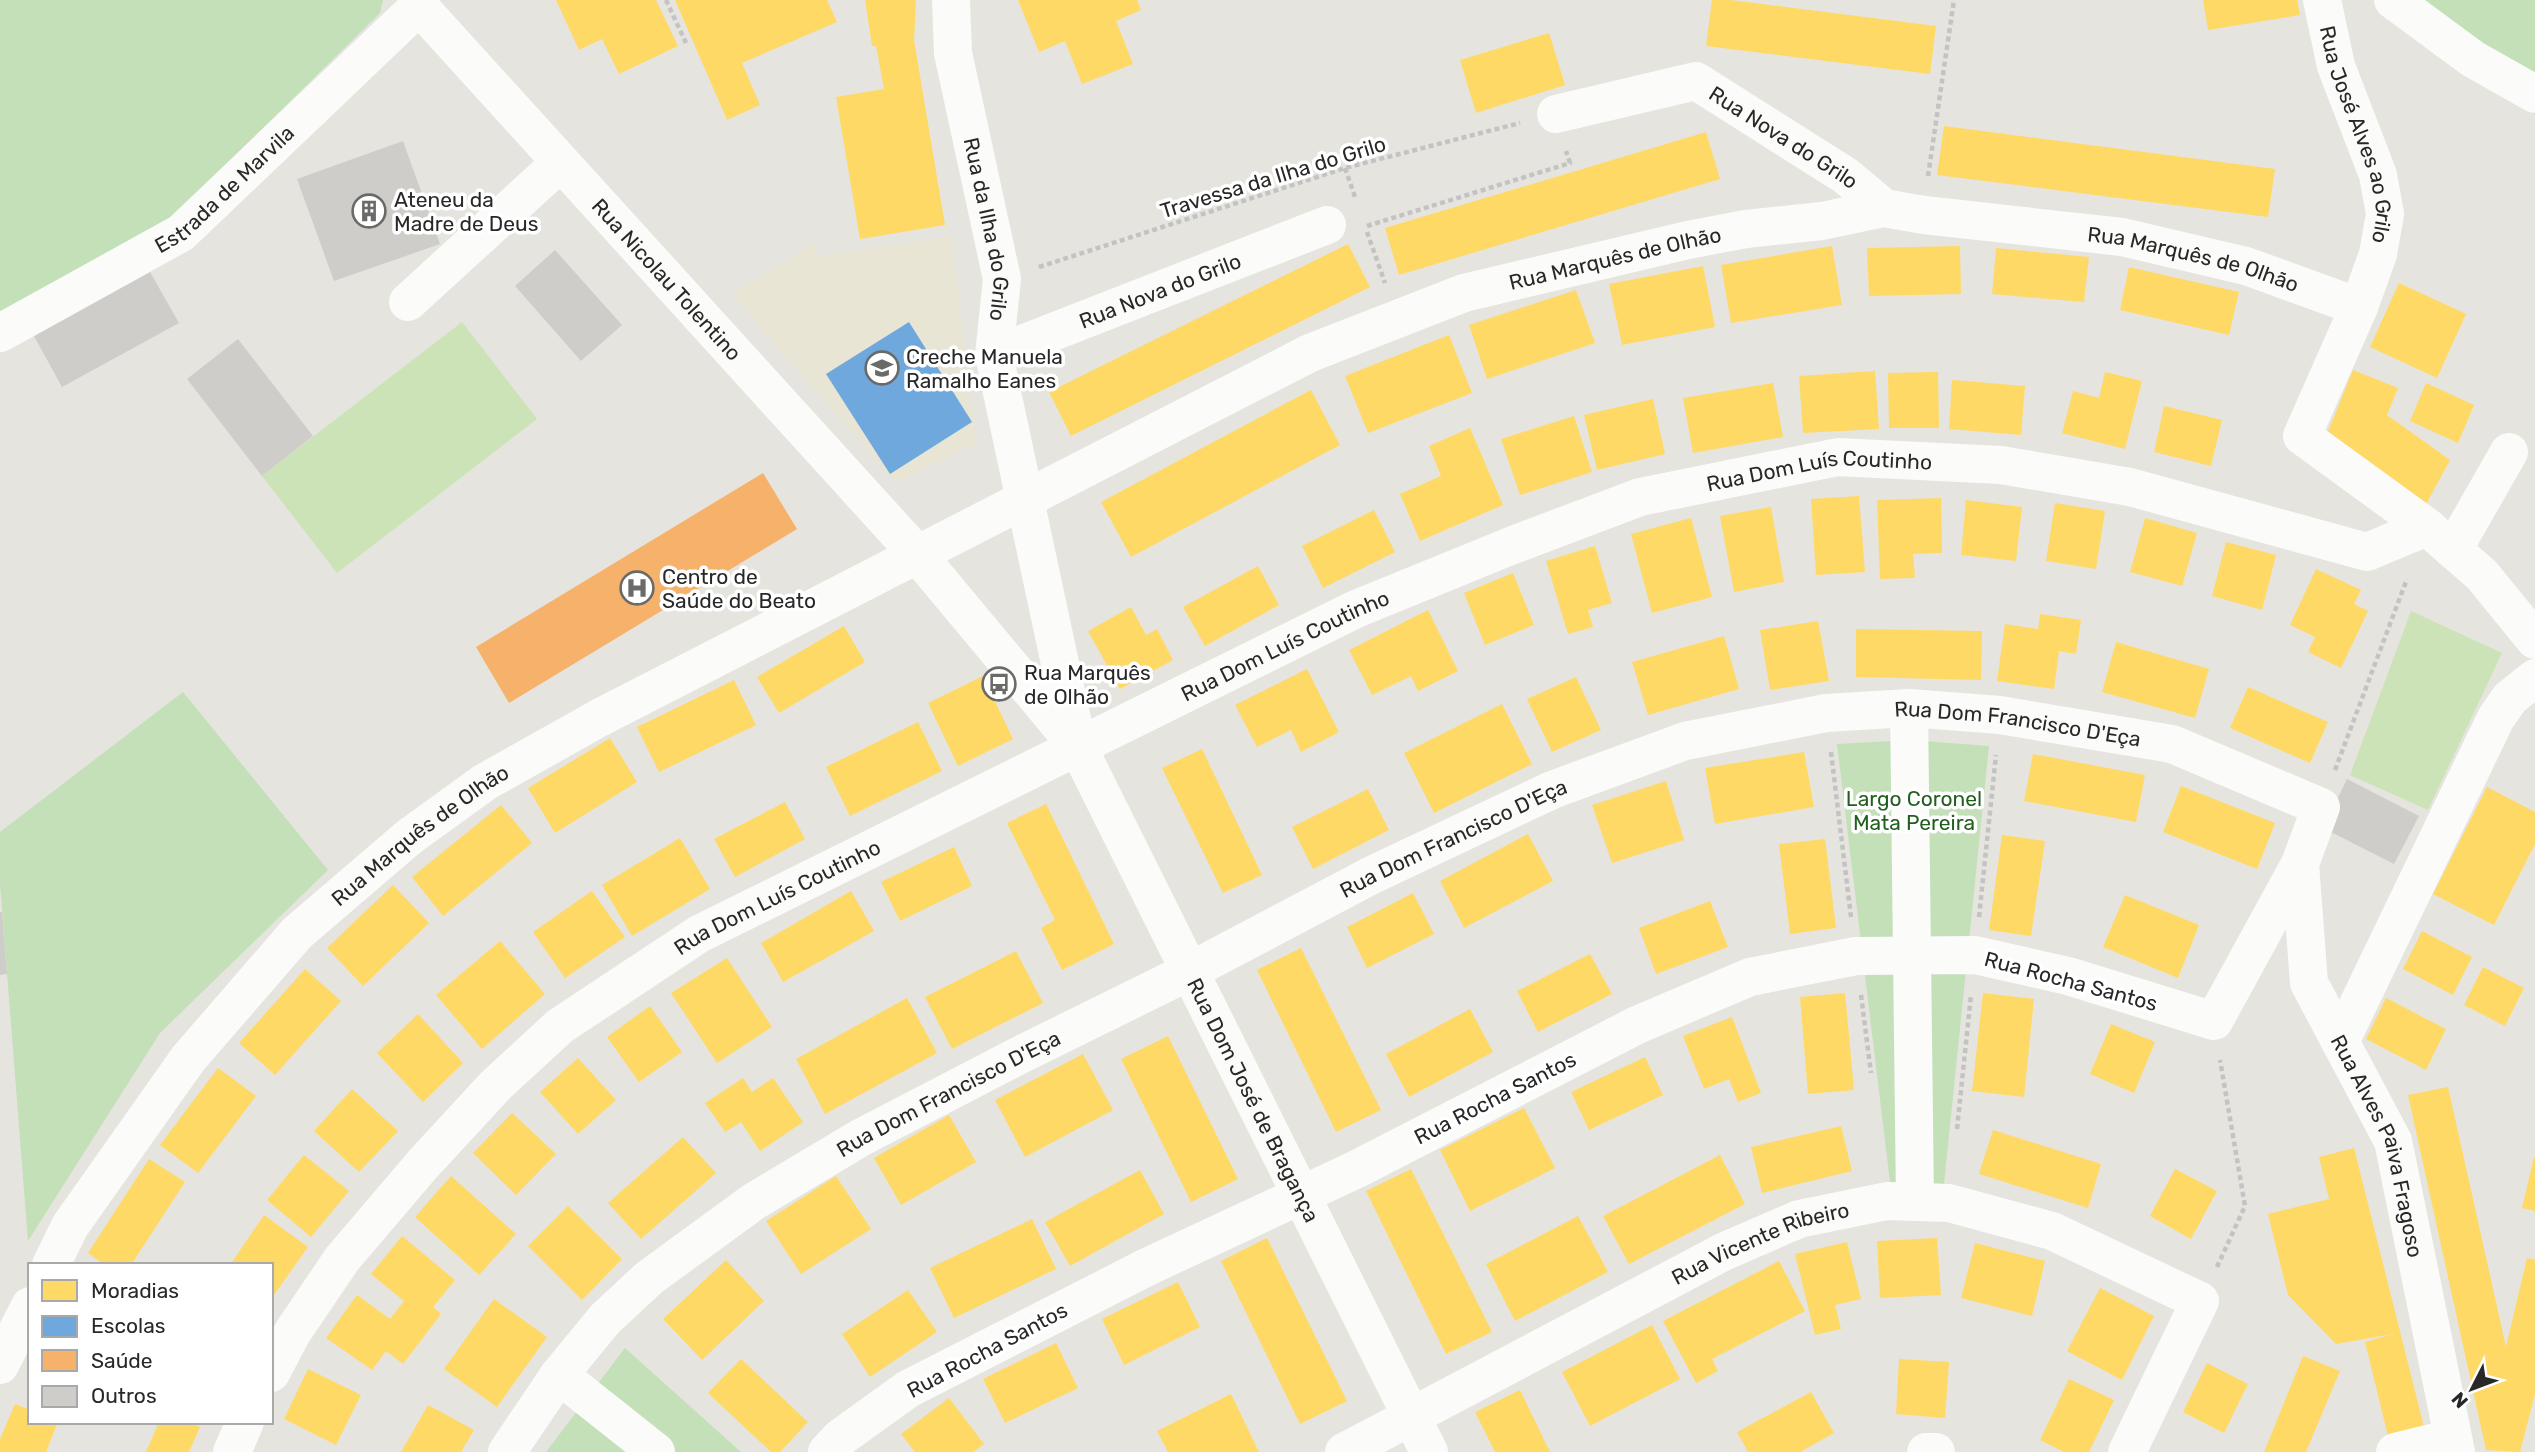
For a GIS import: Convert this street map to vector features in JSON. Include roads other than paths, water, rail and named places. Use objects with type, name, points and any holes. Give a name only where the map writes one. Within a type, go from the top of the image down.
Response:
[{"type":"street","name":"Rua da Ilha do Grilo","points":[[951,0],[953,53],[1002,279],[995,355],[1078,747]]},
{"type":"street","name":"Rua José Alves ao Grilo","points":[[2322,0],[2336,66],[2378,175],[2385,214],[2383,234],[2359,307],[2302,436],[2440,539]]},
{"type":"street","points":[[2393,0],[2473,59],[2535,94]]},
{"type":"street","name":"Rua Nicolau Tolentino","points":[[419,3],[560,163],[917,554]]},
{"type":"street","name":"Estrada de Marvila","points":[[0,333],[181,233],[419,3]]},
{"type":"street","name":"Rua Nova do Grilo","points":[[1556,114],[1696,81],[1846,176],[1884,208]]},
{"type":"street","points":[[408,302],[560,163]]},
{"type":"street","name":"Rua Marquês de Olhão","points":[[52,1263],[71,1226],[188,1059],[297,933],[409,837],[485,782],[599,718],[1310,353],[1464,293],[1688,240],[1746,229],[1822,221],[1884,208],[1924,215],[2122,237],[2246,266],[2359,307]]},
{"type":"street","name":"Rua Nova do Grilo","points":[[995,355],[1344,220]]},
{"type":"street","points":[[2509,452],[2440,539],[2482,575],[2535,640]]},
{"type":"street","name":"Rua Dom Luís Coutinho","points":[[273,1369],[292,1333],[342,1259],[423,1164],[495,1086],[560,1026],[699,934],[1356,609],[1513,545],[1640,497],[1838,457],[2001,465],[2130,487],[2367,552],[2440,539]]},
{"type":"street","points":[[917,554],[1078,747]]},
{"type":"street","name":"Rua Alves Paiva Fragoso","points":[[2454,1445],[2393,1141],[2340,1042],[2496,718],[2510,698],[2535,678]]},
{"type":"street","points":[[1909,709],[1915,1202]]},
{"type":"street","name":"Rua Dom Francisco D'Eça","points":[[507,1452],[559,1375],[606,1319],[649,1278],[753,1202],[884,1125],[1190,971],[1373,875],[1552,790],[1673,745],[1826,713],[1909,709],[2000,715],[2172,744],[2321,807],[2300,864]]},
{"type":"street","name":"Rua Dom José de Bragança","points":[[1078,747],[1429,1452]]},
{"type":"street","points":[[2300,864],[2309,983],[2340,1042]]},
{"type":"street","name":"Rua Rocha Santos","points":[[827,1452],[840,1438],[908,1389],[1147,1266],[1357,1169],[1637,1025],[1750,976],[1856,956],[1975,955],[2068,976],[2214,1021],[2300,864]]},
{"type":"street","name":"Rua Vicente Ribeiro","points":[[1344,1452],[1723,1252],[1799,1219],[1887,1200],[1949,1203],[2052,1231],[2200,1301],[2127,1452]]},
{"type":"street","points":[[0,1364],[28,1310]]},
{"type":"street","points":[[559,1375],[656,1452]]},
{"type":"street","points":[[232,1452],[244,1424]]},
{"type":"street","points":[[2395,1452],[2454,1445]]},
{"type":"street","points":[[1926,1452],[1936,1452]]},
{"type":"place","name":"Ateneu da Madre de Deus","points":[[369,211]]},
{"type":"place","name":"Creche Manuela Ramalho Eanes","points":[[882,368]]},
{"type":"place","name":"Centro de Saúde do Beato","points":[[637,588]]},
{"type":"place","name":"Rua Marquês de Olhão","points":[[999,684]]},
{"type":"park label","name":"Largo Coronel Mata Pereira","points":[[1914,810]]}]
